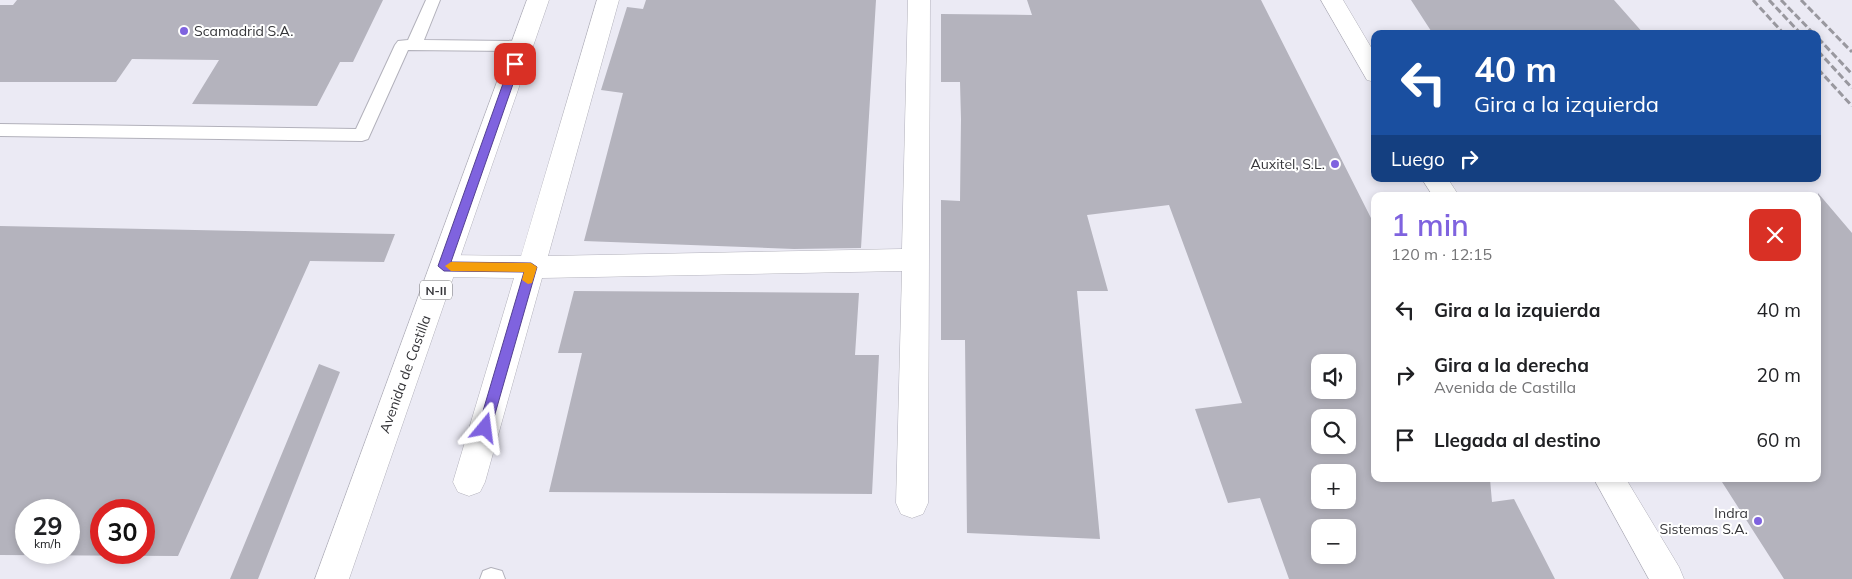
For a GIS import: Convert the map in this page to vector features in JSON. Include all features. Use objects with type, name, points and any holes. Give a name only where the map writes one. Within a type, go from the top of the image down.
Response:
[{"type":"street","name":"Avenida de Castilla","points":[[332,579],[538,0]]},
{"type":"street","points":[[469,482],[608,0]]},
{"type":"street","points":[[912,503],[920,0]]},
{"type":"street","points":[[1332,0],[1371,67]]},
{"type":"street","points":[[444,266],[531,267],[916,260]]},
{"type":"street","points":[[1611,482],[1667,579]]},
{"type":"lane","points":[[414,45],[433,0]]},
{"type":"lane","points":[[0,130],[362,135],[403,45],[522,46]]},
{"type":"building","name":"Scamadrid S.A.","points":[[17,0],[383,0],[353,62],[340,62],[317,106],[192,104],[219,60],[132,59],[116,82],[0,82],[0,5],[13,5]]},
{"type":"building","points":[[646,0],[876,0],[861,248],[794,249],[584,241],[623,93],[601,90],[627,7],[643,9]]},
{"type":"building","points":[[1027,0],[1261,0],[1371,218],[1371,482],[1490,482],[1492,502],[1514,499],[1555,579],[1289,579],[1260,498],[1228,503],[1195,409],[1242,403],[1169,205],[1087,215],[1108,291],[1077,291],[1100,539],[967,533],[965,340],[941,340],[941,200],[960,201],[960,82],[941,82],[941,14],[1032,15]]},
{"type":"building","points":[[1411,0],[1614,0],[1640,30],[1430,30]]},
{"type":"building","points":[[1821,197],[1852,233],[1852,579],[1784,579],[1722,482],[1821,482]]},
{"type":"building","points":[[0,226],[395,234],[384,262],[310,261],[178,556],[155,556],[155,499],[90,499],[90,556],[80,555],[80,499],[15,499],[15,555],[0,555]]},
{"type":"building","points":[[574,291],[859,293],[855,355],[879,355],[872,494],[549,492],[582,353],[558,353]]},
{"type":"building","points":[[319,364],[340,372],[258,579],[230,579]]},
{"type":"railway","points":[[1753,0],[1780,30]]},
{"type":"railway","points":[[1769,0],[1797,30]]},
{"type":"railway","points":[[1781,0],[1810,30]]},
{"type":"railway","points":[[1801,0],[1852,52]]},
{"type":"railway","points":[[1821,41],[1852,74]]},
{"type":"railway","points":[[1821,54],[1852,88]]},
{"type":"railway","points":[[1821,72],[1852,106]]},
{"type":"slow traffic","points":[[451,266],[531,267],[528,280]]},
{"type":"place","name":"Scamadrid S.A.","points":[[184,31]]},
{"type":"place","name":"Auxitel, S.L.","points":[[1335,164]]},
{"type":"place","name":"Indra Sistemas S.A.","points":[[1758,521]]},
{"type":"route","points":[[485,428],[531,267],[444,266],[515,64]]}]
